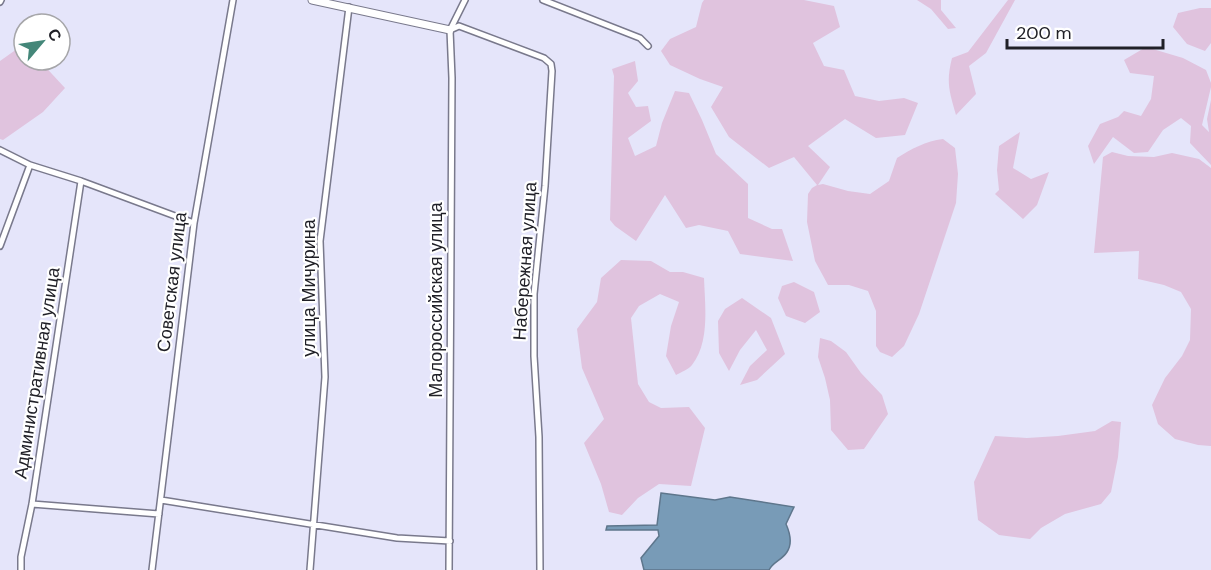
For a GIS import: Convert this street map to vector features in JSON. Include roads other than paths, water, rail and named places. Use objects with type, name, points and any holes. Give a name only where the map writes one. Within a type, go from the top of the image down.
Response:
[{"type":"street","name":"Советская улица","points":[[152,570],[194,223],[233,0]]},
{"type":"street","points":[[312,0],[450,30],[465,0]]},
{"type":"street","points":[[543,0],[640,38],[648,46]]},
{"type":"street","name":"улица Мичурина","points":[[310,570],[325,377],[320,241],[349,7]]},
{"type":"street","name":"Набережная улица","points":[[450,30],[459,26],[486,35],[544,58],[551,64],[545,186],[534,294],[534,356],[539,436],[540,570]]},
{"type":"street","name":"Малороссийская улица","points":[[450,30],[452,90],[450,570]]},
{"type":"street","points":[[0,150],[30,165],[81,181],[194,223]]},
{"type":"street","points":[[0,246],[30,165]]},
{"type":"street","name":"Административная улица","points":[[21,570],[21,557],[32,504],[81,181]]},
{"type":"street","points":[[161,500],[397,538],[450,541]]},
{"type":"street","points":[[32,504],[159,514]]},
{"type":"water","points":[[661,493],[715,500],[730,497],[794,507],[786,524],[790,538],[789,549],[769,570],[644,570],[641,558],[659,536],[658,530],[606,530],[607,526],[657,525]]}]
